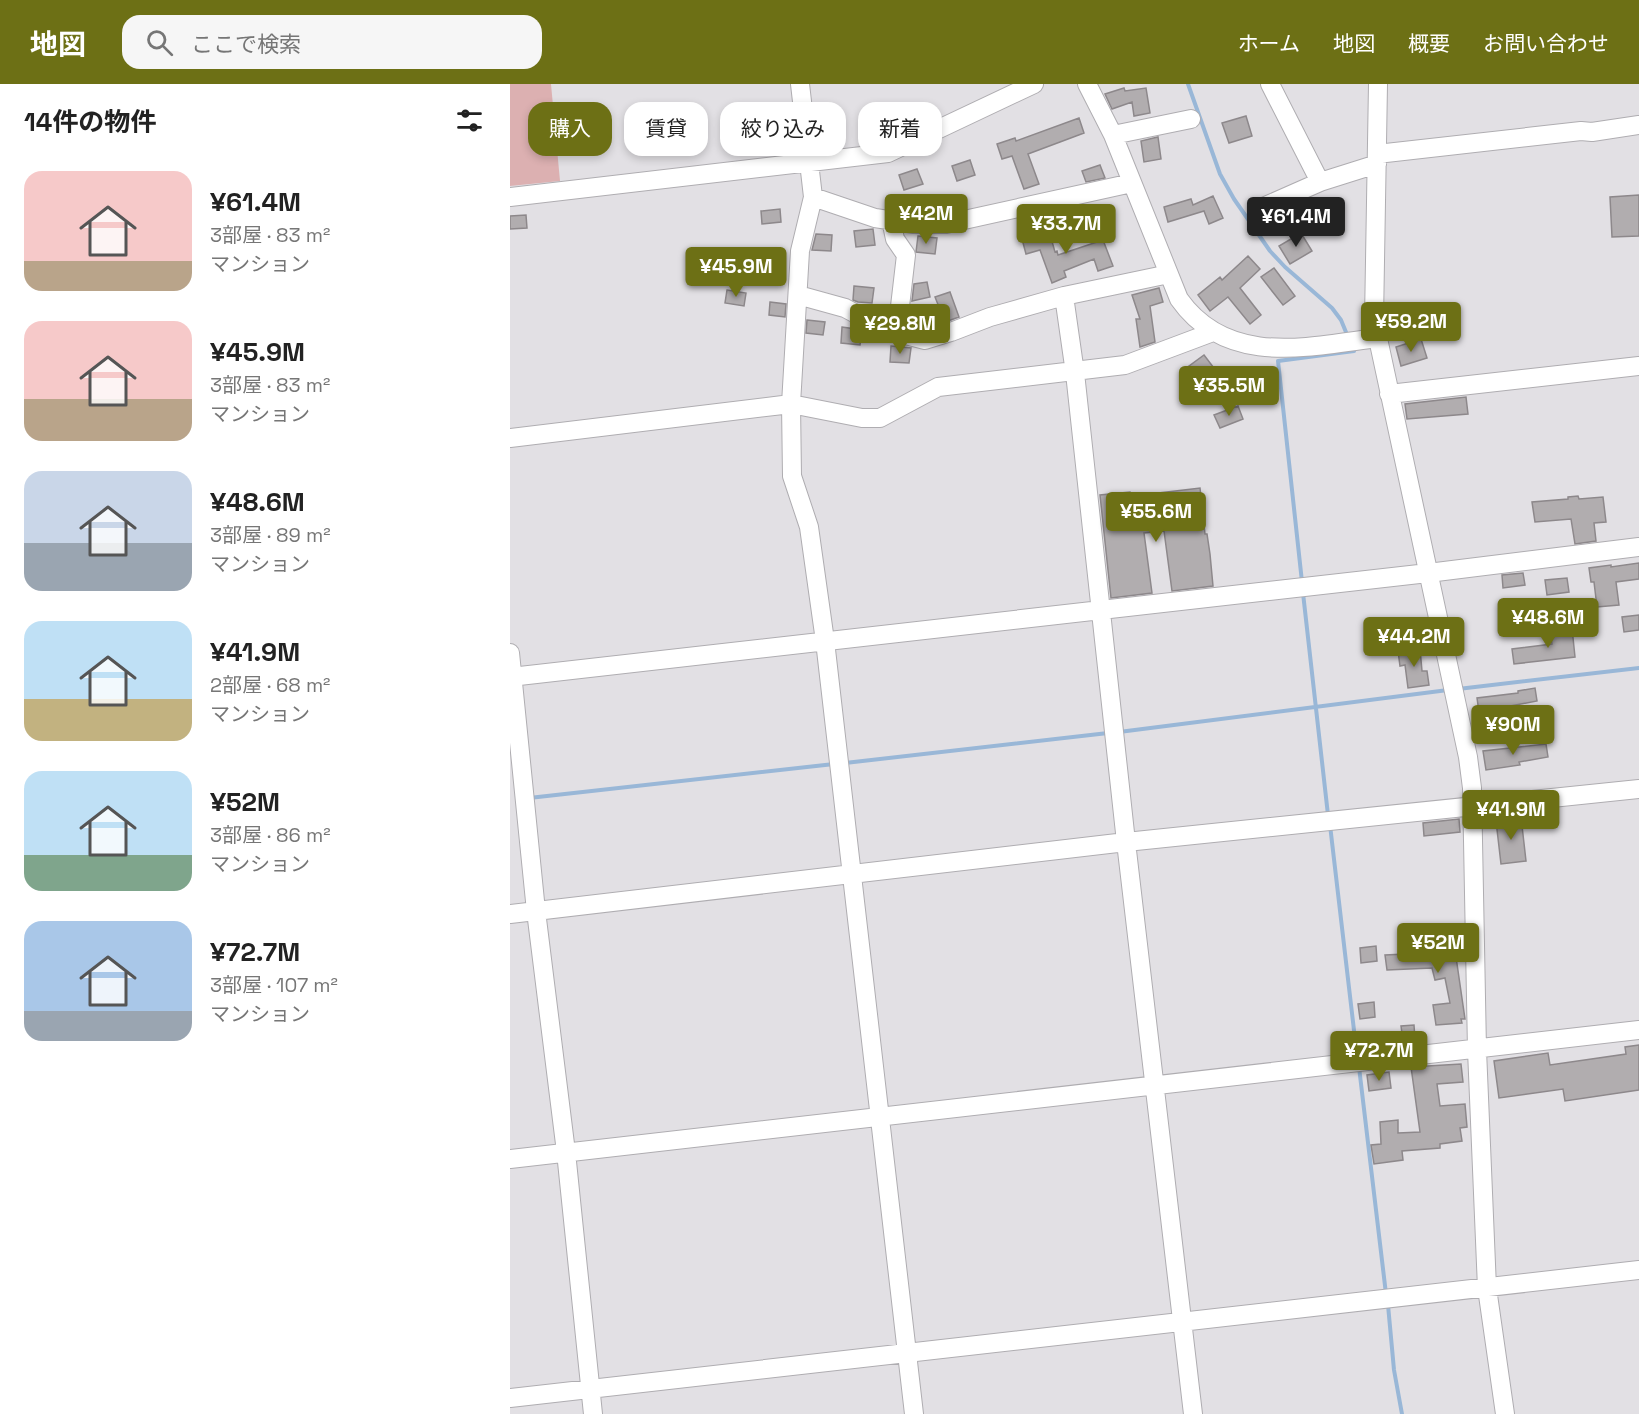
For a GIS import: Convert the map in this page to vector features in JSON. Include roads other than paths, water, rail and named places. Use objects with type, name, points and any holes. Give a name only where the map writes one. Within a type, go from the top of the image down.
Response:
[{"type":"street","points":[[800,84],[813,197],[800,251],[791,404],[792,476],[808,527],[825,640],[914,1414]]},
{"type":"street","points":[[510,197],[888,153],[1034,84]]},
{"type":"street","points":[[1087,84],[1113,135],[1179,299],[1191,316],[1213,332],[1259,347],[1289,349],[1377,338]]},
{"type":"street","points":[[1270,84],[1320,182]]},
{"type":"street","points":[[1378,84],[1374,320],[1468,757],[1472,806],[1477,1050],[1487,1288],[1505,1414]]},
{"type":"street","points":[[1113,135],[1191,119]]},
{"type":"street","points":[[1261,208],[1377,159],[1639,125]]},
{"type":"street","points":[[813,197],[875,218],[914,224],[946,224],[1132,183]]},
{"type":"street","points":[[891,220],[895,239],[906,255],[897,333]]},
{"type":"street","points":[[798,295],[845,308],[886,330],[925,339],[990,317],[1064,296],[1169,274]]},
{"type":"street","points":[[1064,296],[1075,373],[1192,1414]]},
{"type":"street","points":[[510,438],[791,404],[862,418],[880,418],[938,387],[1075,373],[1125,365],[1213,332]]},
{"type":"street","points":[[1389,394],[1639,366]]},
{"type":"street","points":[[511,677],[1639,547]]},
{"type":"street","points":[[510,653],[536,911],[566,1152],[593,1414]]},
{"type":"street","points":[[510,914],[1126,842],[1639,789]]},
{"type":"street","points":[[510,1159],[1639,1030]]},
{"type":"street","points":[[510,1398],[1639,1270]]},
{"type":"waterway","points":[[1188,84],[1220,174],[1234,199],[1270,251],[1332,308],[1341,320],[1348,337]]},
{"type":"waterway","points":[[1302,582],[1278,361],[1354,351],[1352,347]]},
{"type":"waterway","points":[[1303,593],[1328,815]]},
{"type":"waterway","points":[[1458,689],[1639,668]]},
{"type":"waterway","points":[[1119,732],[1448,690]]},
{"type":"waterway","points":[[845,763],[1108,733]]},
{"type":"waterway","points":[[529,798],[834,764]]},
{"type":"waterway","points":[[1330,825],[1357,1056]]},
{"type":"waterway","points":[[1359,1067],[1386,1294]]},
{"type":"waterway","points":[[1388,1305],[1394,1370],[1402,1414]]}]
